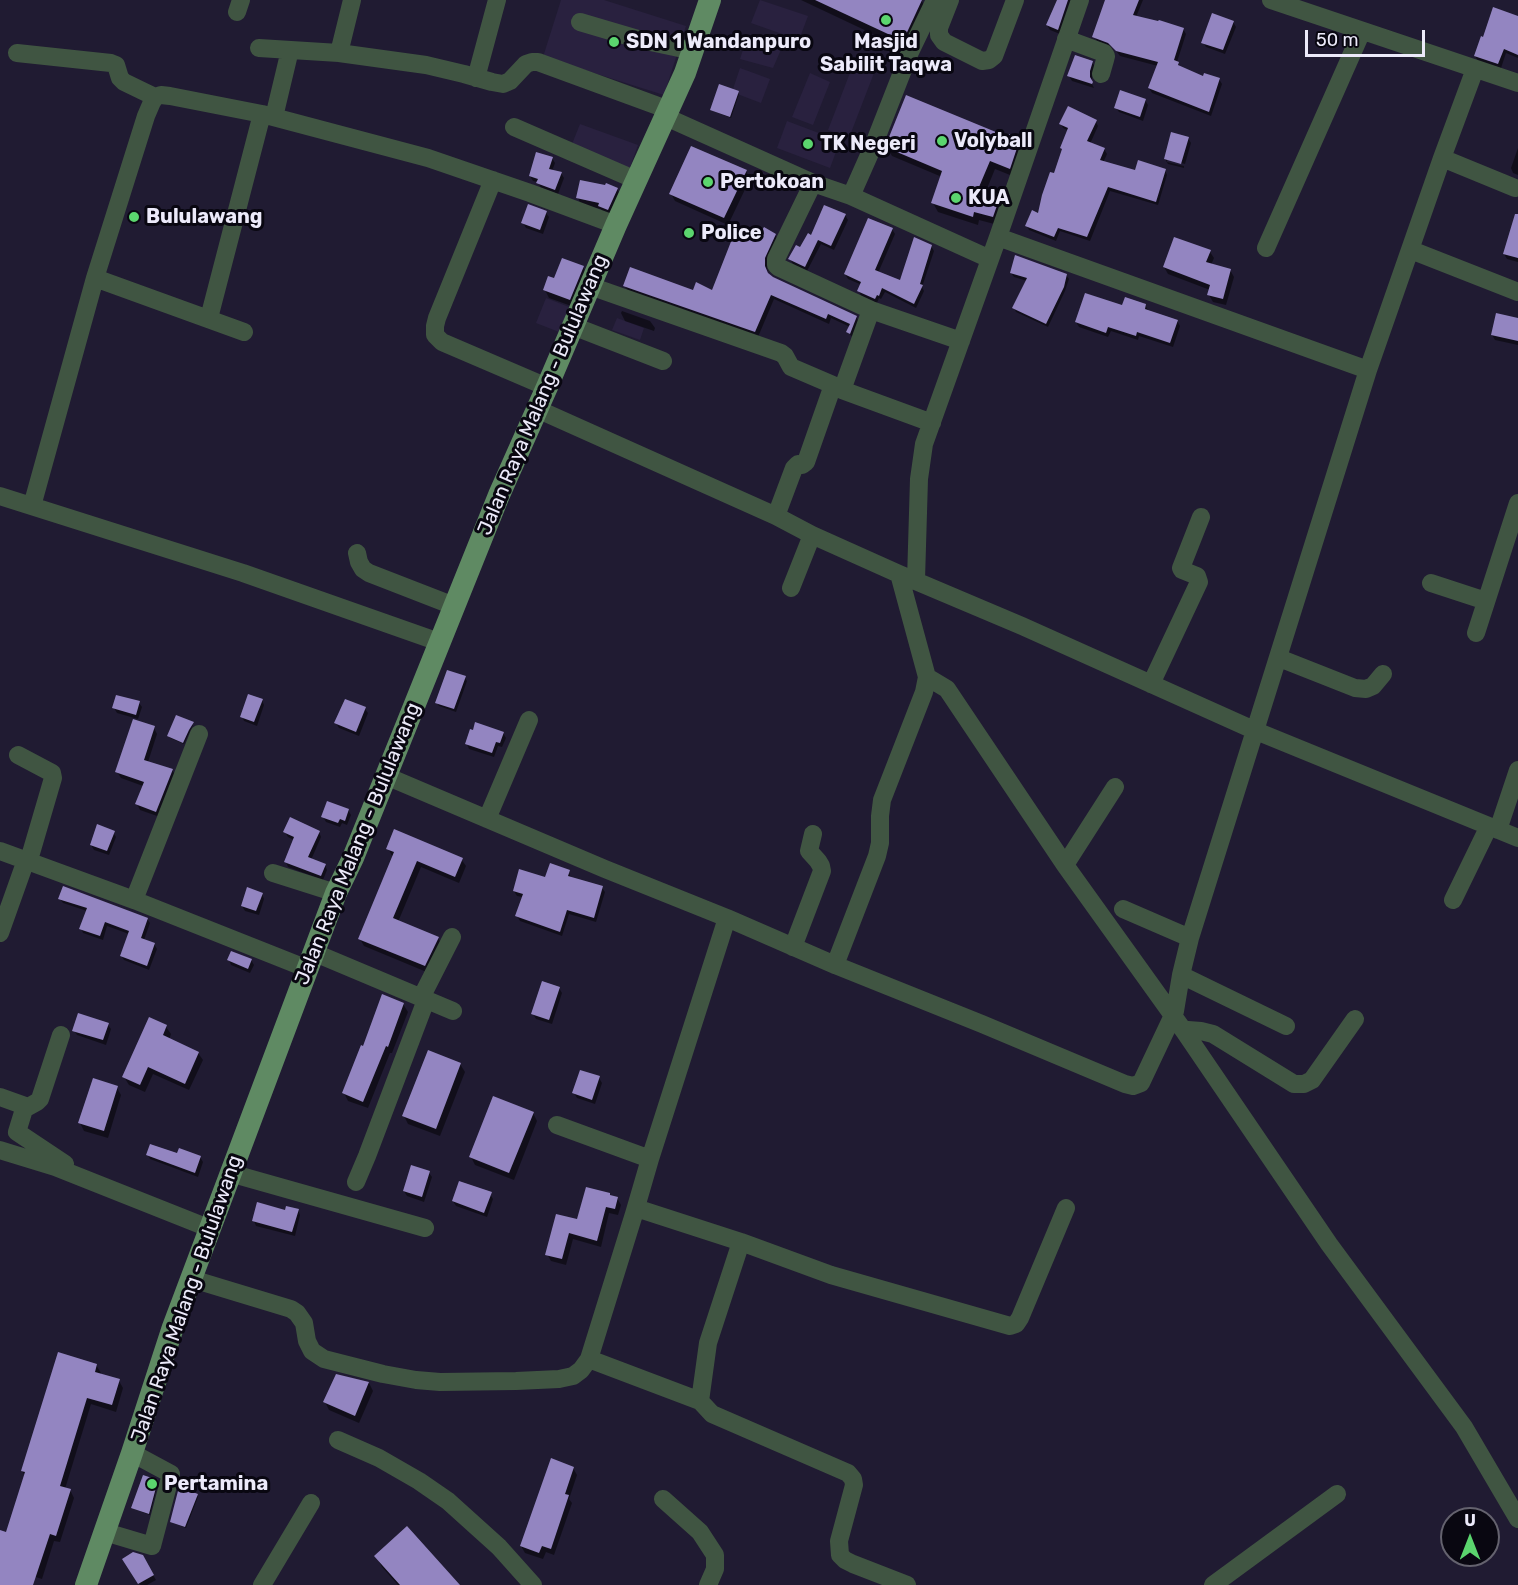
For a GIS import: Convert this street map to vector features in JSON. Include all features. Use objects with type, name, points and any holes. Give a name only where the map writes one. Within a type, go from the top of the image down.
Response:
[{"type":"main road","name":"Jalan Raya Malang - Bululawang","points":[[86,1585],[173,1327],[336,893],[353,858],[499,495],[616,225],[686,73],[710,0]]},
{"type":"street","points":[[339,52],[352,0]]},
{"type":"street","points":[[476,78],[497,0]]},
{"type":"street","points":[[851,196],[910,52],[935,0]]},
{"type":"street","points":[[950,0],[939,28],[939,35],[944,42],[982,61],[994,56],[1015,0]]},
{"type":"street","points":[[916,580],[919,479],[924,444],[1080,0]]},
{"type":"street","points":[[1271,0],[1518,83]]},
{"type":"street","points":[[579,22],[641,40],[693,51]]},
{"type":"street","points":[[1266,248],[1362,31]]},
{"type":"street","points":[[1066,39],[1104,53],[1106,56],[1101,74]]},
{"type":"street","points":[[259,48],[339,52],[426,65],[503,84],[510,81],[525,64],[538,62],[668,114],[813,183],[851,196],[990,259]]},
{"type":"street","points":[[209,318],[268,115],[290,50]]},
{"type":"street","points":[[17,53],[111,63],[116,65],[120,78],[124,82],[155,98]]},
{"type":"street","points":[[386,776],[1125,1084],[1132,1086],[1141,1083],[1174,1016],[1181,975],[1191,938],[1368,370],[1475,69]]},
{"type":"street","points":[[32,506],[95,278],[146,116],[152,102],[161,95],[268,115],[428,158],[616,225]]},
{"type":"street","points":[[514,127],[636,180]]},
{"type":"street","points":[[1442,158],[1515,188]]},
{"type":"street","points":[[493,180],[437,318],[435,335],[442,342],[547,387]]},
{"type":"street","points":[[813,183],[776,259],[776,265],[872,310],[961,341]]},
{"type":"street","points":[[998,237],[1368,370]]},
{"type":"street","points":[[1411,250],[1518,292]]},
{"type":"street","points":[[95,278],[244,332]]},
{"type":"street","points":[[590,286],[781,353],[791,367],[932,423]]},
{"type":"street","points":[[776,516],[794,468],[806,462],[872,310]]},
{"type":"street","points":[[573,326],[663,360]]},
{"type":"street","points":[[537,409],[776,516],[898,574],[1256,731],[1518,838]]},
{"type":"street","points":[[0,496],[243,573],[439,642]]},
{"type":"street","points":[[1476,633],[1518,503]]},
{"type":"street","points":[[1151,684],[1199,582],[1197,576],[1181,568],[1201,517]]},
{"type":"street","points":[[790,588],[812,535]]},
{"type":"street","points":[[357,553],[359,562],[369,573],[454,606]]},
{"type":"street","points":[[835,965],[877,856],[880,843],[882,800],[924,692],[927,677],[898,574]]},
{"type":"street","points":[[1431,583],[1486,601]]},
{"type":"street","points":[[1279,658],[1355,688],[1366,689],[1373,686],[1383,674]]},
{"type":"street","points":[[927,677],[946,689],[1065,865],[1174,1016],[1329,1244],[1464,1427],[1518,1519]]},
{"type":"street","points":[[487,819],[530,720]]},
{"type":"street","points":[[134,900],[199,734]]},
{"type":"street","points":[[0,933],[27,860],[53,778],[52,773],[18,755]]},
{"type":"street","points":[[1453,900],[1493,828],[1518,770]]},
{"type":"street","points":[[1065,865],[1115,787]]},
{"type":"street","points":[[793,947],[822,871],[819,861],[809,851],[813,834]]},
{"type":"street","points":[[0,850],[134,900],[424,999],[453,1011]]},
{"type":"street","points":[[273,873],[336,893]]},
{"type":"street","points":[[1123,909],[1191,938]]},
{"type":"street","points":[[192,1279],[291,1309],[304,1323],[307,1341],[312,1351],[324,1359],[416,1380],[440,1382],[560,1379],[573,1376],[589,1359],[727,918]]},
{"type":"street","points":[[356,1182],[424,999],[452,937]]},
{"type":"street","points":[[1181,975],[1286,1026]]},
{"type":"street","points":[[1184,1031],[1213,1034],[1294,1084],[1304,1084],[1312,1080],[1355,1019]]},
{"type":"street","points":[[0,1097],[25,1106],[30,1106],[40,1099],[60,1035]]},
{"type":"street","points":[[25,1106],[17,1132],[92,1182]]},
{"type":"street","points":[[557,1125],[650,1159]]},
{"type":"street","points":[[0,1150],[55,1167],[211,1229]]},
{"type":"street","points":[[230,1173],[425,1228]]},
{"type":"street","points":[[636,1208],[741,1242],[831,1275],[1010,1326],[1016,1324],[1020,1318],[1066,1208]]},
{"type":"street","points":[[700,1401],[708,1343],[741,1242]]},
{"type":"street","points":[[589,1359],[700,1401],[712,1414],[848,1473],[854,1485],[839,1541],[840,1555],[844,1560],[907,1585]]},
{"type":"street","points":[[338,1440],[379,1458],[448,1501],[499,1547],[533,1585]]},
{"type":"street","points":[[105,1532],[152,1546],[171,1474],[132,1453]]},
{"type":"street","points":[[1213,1585],[1337,1494]]},
{"type":"street","points":[[663,1499],[700,1532],[715,1555],[716,1569],[708,1585]]},
{"type":"street","points":[[262,1585],[310,1503]]},
{"type":"shaded area","name":"SDN 1 Wandanpuro","points":[[561,0],[604,0],[686,26],[664,95],[543,57]]},
{"type":"shaded area","points":[[760,0],[808,16],[799,40],[751,23]]},
{"type":"shaded area","points":[[748,34],[783,45],[773,68],[740,59]]},
{"type":"shaded area","name":"TK Negeri","points":[[853,65],[874,73],[849,138],[828,130]]},
{"type":"shaded area","points":[[740,68],[770,79],[761,103],[732,92]]},
{"type":"shaded area","name":"TK Negeri","points":[[810,73],[830,82],[813,125],[792,117]]},
{"type":"shaded area","name":"TK Negeri","points":[[787,121],[840,141],[830,168],[777,148]]},
{"type":"shaded area","points":[[580,124],[638,145],[629,170],[570,149]]},
{"type":"shaded area","points":[[546,298],[569,307],[559,332],[536,323]]},
{"type":"shaded area","points":[[617,318],[644,328],[640,340],[612,330]]},
{"type":"building","name":"Masjid Sabilit Taqwa","points":[[815,0],[922,0],[903,41]]},
{"type":"building","points":[[1057,0],[1068,0],[1058,30],[1046,25]]},
{"type":"building","points":[[1105,0],[1139,0],[1133,15],[1184,28],[1174,60],[1179,62],[1178,65],[1203,76],[1204,73],[1220,78],[1209,112],[1148,88],[1158,62],[1116,51],[1108,43],[1092,37]]},
{"type":"building","points":[[1493,7],[1518,16],[1518,55],[1504,49],[1498,64],[1474,56]]},
{"type":"building","points":[[1212,13],[1234,21],[1223,50],[1201,43]]},
{"type":"building","points":[[1075,55],[1093,61],[1090,71],[1092,84],[1067,76]]},
{"type":"building","points":[[719,84],[739,91],[730,117],[710,110]]},
{"type":"building","points":[[1120,90],[1146,99],[1140,117],[1114,108]]},
{"type":"building","name":"Volyball","points":[[906,95],[1008,137],[1009,134],[1020,139],[1010,169],[990,161],[979,187],[1001,194],[993,217],[974,212],[973,217],[931,203],[942,171],[885,147]]},
{"type":"building","points":[[1068,106],[1097,120],[1087,141],[1105,148],[1100,160],[1135,170],[1138,160],[1166,169],[1156,202],[1108,187],[1087,237],[1058,228],[1054,237],[1025,226],[1032,210],[1038,213],[1050,172],[1054,173],[1068,128],[1059,124]]},
{"type":"building","points":[[1171,132],[1189,137],[1181,164],[1164,159]]},
{"type":"building","name":"Pertokoan","points":[[691,146],[747,170],[724,218],[669,194]]},
{"type":"building","points":[[536,152],[553,157],[549,169],[562,172],[555,190],[536,183],[538,179],[529,176]]},
{"type":"building","points":[[580,180],[605,185],[606,183],[618,188],[608,210],[598,206],[599,203],[576,198]]},
{"type":"building","points":[[528,204],[547,211],[540,230],[521,223]]},
{"type":"building","points":[[824,205],[846,214],[831,246],[818,240],[805,267],[788,259],[796,245],[800,247],[808,233],[811,235]]},
{"type":"building","points":[[1515,214],[1518,214],[1518,258],[1503,254]]},
{"type":"building","points":[[868,218],[893,228],[875,270],[900,280],[914,237],[932,245],[920,284],[923,285],[914,304],[882,288],[875,299],[857,291],[861,282],[844,274]]},
{"type":"building","points":[[764,227],[776,234],[765,258],[768,273],[857,316],[850,334],[846,332],[850,324],[828,314],[826,319],[771,295],[755,332],[623,286],[630,267],[693,290],[696,282],[712,290],[734,234],[755,242]]},
{"type":"building","points":[[1174,237],[1211,250],[1206,262],[1231,269],[1223,299],[1207,295],[1210,285],[1163,267]]},
{"type":"building","points":[[1015,255],[1067,274],[1064,287],[1046,324],[1012,308],[1027,278],[1010,273]]},
{"type":"building","points":[[562,258],[584,266],[570,300],[543,290],[548,276],[554,278]]},
{"type":"building","points":[[1085,293],[1122,305],[1125,297],[1146,304],[1145,309],[1178,320],[1170,343],[1137,332],[1136,336],[1108,327],[1106,333],[1075,322]]},
{"type":"building","points":[[1496,313],[1518,318],[1518,341],[1491,335]]},
{"type":"building","points":[[447,670],[466,676],[454,709],[435,703]]},
{"type":"building","points":[[248,694],[263,699],[254,722],[240,717]]},
{"type":"building","points":[[116,695],[140,701],[136,715],[112,708]]},
{"type":"building","points":[[345,699],[366,707],[356,732],[334,723]]},
{"type":"building","points":[[176,715],[194,722],[183,743],[167,736]]},
{"type":"building","points":[[133,719],[155,726],[144,760],[173,769],[156,812],[135,804],[144,782],[115,772]]},
{"type":"building","points":[[475,722],[504,732],[500,743],[496,742],[492,753],[465,744]]},
{"type":"building","points":[[327,801],[349,809],[345,821],[340,819],[338,823],[321,817]]},
{"type":"building","points":[[290,817],[320,831],[308,857],[326,864],[321,876],[284,862],[294,837],[283,832]]},
{"type":"building","points":[[97,824],[115,831],[107,851],[90,845]]},
{"type":"building","points":[[394,829],[463,858],[455,877],[417,861],[393,918],[439,937],[425,966],[358,939],[394,852],[386,849]]},
{"type":"building","points":[[550,863],[570,870],[568,876],[603,886],[594,918],[567,910],[560,932],[515,916],[523,894],[513,891],[519,869],[545,877]]},
{"type":"building","points":[[63,886],[148,918],[141,938],[155,943],[147,966],[120,956],[129,931],[105,922],[100,936],[79,929],[87,908],[58,899]]},
{"type":"building","points":[[247,887],[263,893],[256,911],[241,906]]},
{"type":"building","points":[[231,951],[252,959],[248,969],[227,960]]},
{"type":"building","points":[[542,981],[560,987],[549,1020],[531,1014]]},
{"type":"building","points":[[382,994],[404,1003],[388,1047],[386,1046],[363,1102],[342,1093],[361,1045],[363,1046]]},
{"type":"building","points":[[78,1013],[109,1023],[103,1040],[72,1031]]},
{"type":"building","points":[[149,1017],[167,1025],[163,1035],[199,1052],[185,1084],[148,1067],[140,1085],[122,1077]]},
{"type":"building","points":[[428,1050],[461,1063],[436,1129],[402,1116]]},
{"type":"building","points":[[580,1070],[600,1076],[592,1100],[572,1093]]},
{"type":"building","points":[[93,1078],[118,1086],[104,1131],[78,1123]]},
{"type":"building","points":[[493,1096],[534,1112],[509,1173],[469,1157]]},
{"type":"building","points":[[150,1144],[177,1153],[179,1148],[201,1156],[195,1173],[146,1155]]},
{"type":"building","points":[[411,1165],[430,1171],[422,1197],[403,1191]]},
{"type":"building","points":[[459,1181],[492,1192],[484,1213],[452,1201]]},
{"type":"building","points":[[586,1187],[618,1197],[615,1209],[606,1207],[597,1241],[569,1233],[562,1259],[545,1255],[556,1214],[577,1219]]},
{"type":"building","points":[[257,1202],[285,1210],[286,1206],[299,1209],[292,1232],[252,1221]]},
{"type":"building","points":[[58,1352],[97,1364],[95,1372],[120,1379],[112,1405],[87,1398],[60,1486],[71,1489],[56,1536],[50,1534],[33,1585],[0,1585],[0,1530],[6,1532],[25,1472],[21,1471]]},
{"type":"building","points":[[336,1374],[369,1382],[355,1416],[323,1402]]},
{"type":"building","points":[[551,1458],[574,1467],[565,1494],[569,1495],[551,1549],[542,1546],[539,1553],[520,1546]]},
{"type":"building","points":[[143,1475],[158,1480],[149,1514],[131,1508]]},
{"type":"building","points":[[179,1487],[198,1494],[185,1527],[170,1522]]},
{"type":"building","points":[[407,1526],[460,1585],[400,1585],[374,1556]]},
{"type":"building","points":[[133,1552],[143,1555],[154,1575],[138,1584],[122,1559]]},
{"type":"place","name":"Masjid Sabilit Taqwa","points":[[886,20]]},
{"type":"place","name":"SDN 1 Wandanpuro","points":[[614,42]]},
{"type":"place","name":"Volyball","points":[[942,141]]},
{"type":"place","name":"TK Negeri","points":[[808,144]]},
{"type":"place","name":"Pertokoan","points":[[708,182]]},
{"type":"place","name":"KUA","points":[[956,198]]},
{"type":"place","name":"Bululawang","points":[[134,217]]},
{"type":"place","name":"Police","points":[[689,233]]},
{"type":"place","name":"Pertamina","points":[[152,1484]]}]
